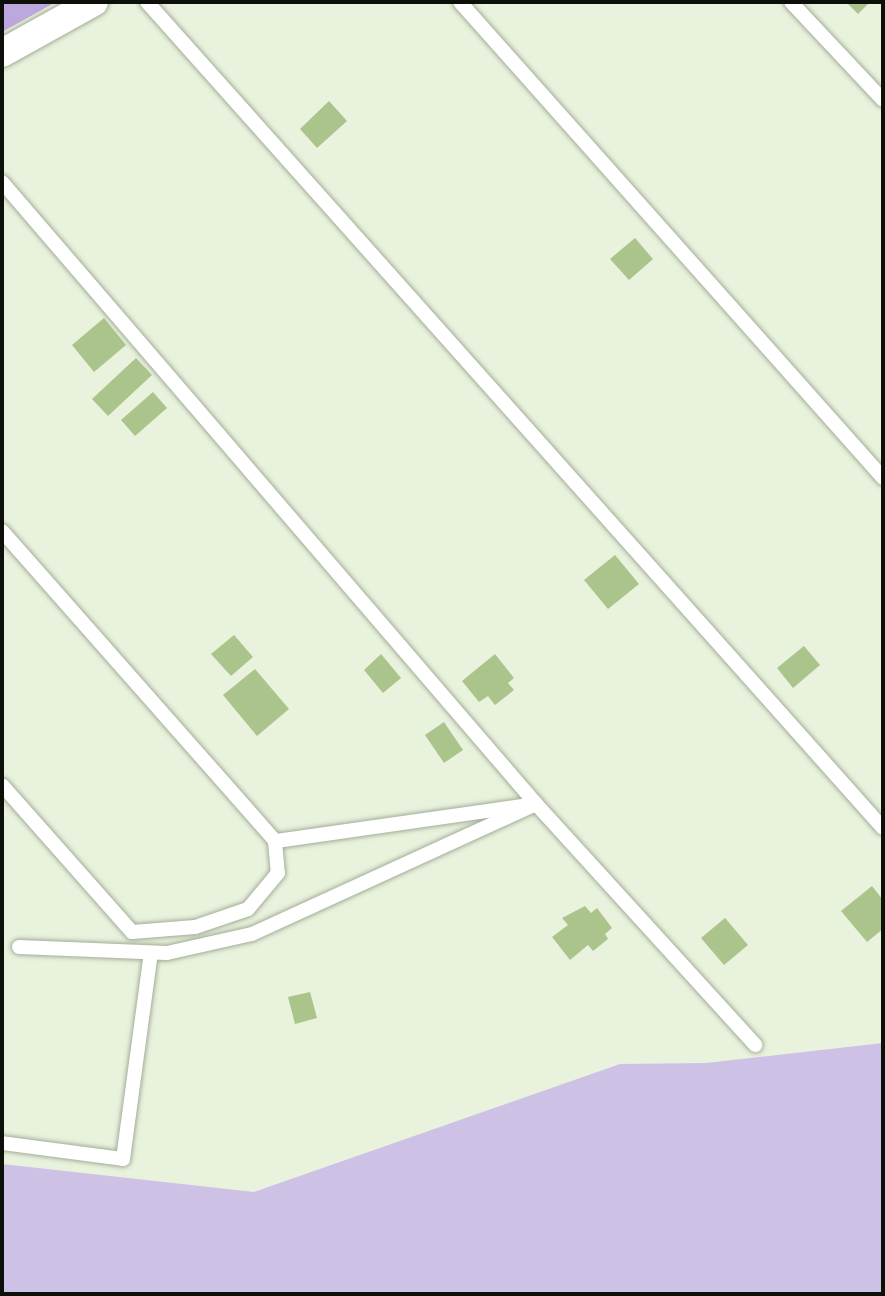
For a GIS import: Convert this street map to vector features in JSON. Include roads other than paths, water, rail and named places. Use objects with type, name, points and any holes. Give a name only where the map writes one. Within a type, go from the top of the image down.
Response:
[{"type":"street","points":[[2,53],[94,2]]},
{"type":"lane","points":[[147,2],[883,828]]},
{"type":"lane","points":[[460,2],[883,478]]},
{"type":"lane","points":[[790,2],[883,100]]},
{"type":"lane","points":[[2,182],[536,804],[755,1045]]},
{"type":"lane","points":[[2,531],[275,841],[278,873],[248,909],[195,927],[132,932],[2,785]]},
{"type":"lane","points":[[275,841],[536,804]]},
{"type":"lane","points":[[19,947],[151,953],[253,934],[536,804]]},
{"type":"lane","points":[[2,1143],[123,1159],[151,953]]}]
